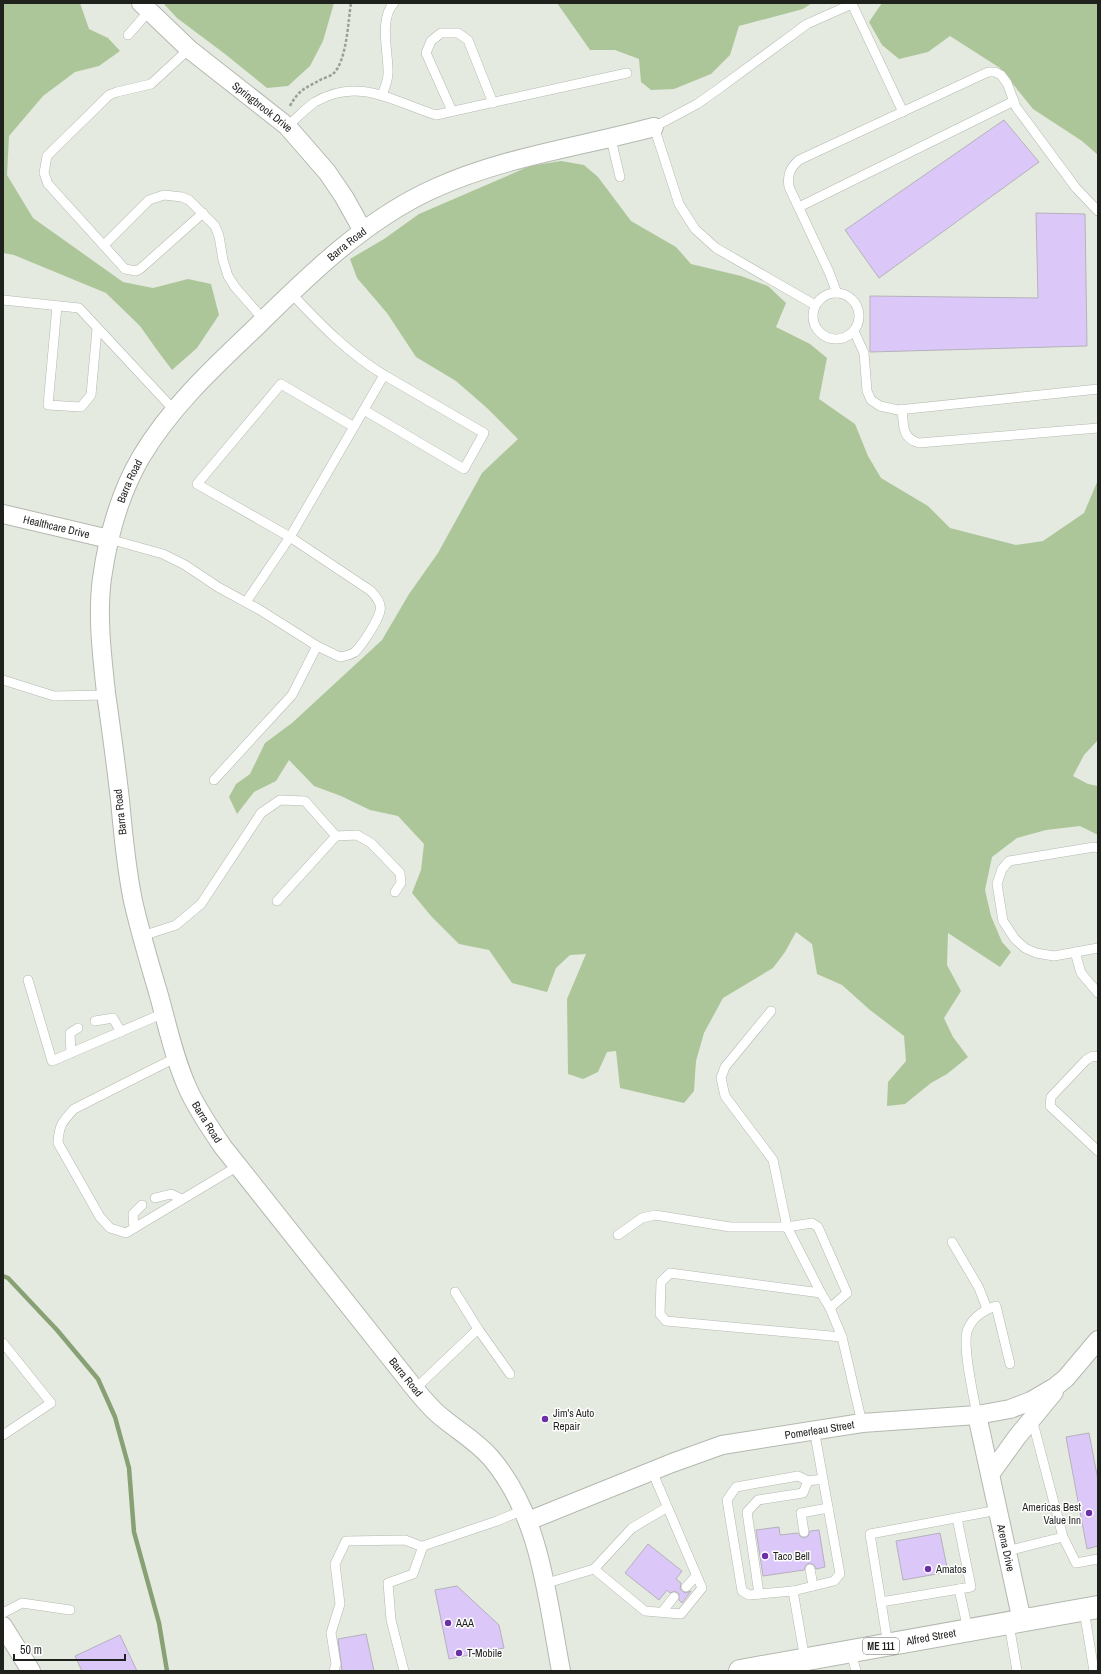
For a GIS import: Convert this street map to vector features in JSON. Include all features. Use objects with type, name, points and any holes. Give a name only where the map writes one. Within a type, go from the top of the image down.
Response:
[{"type":"main road","name":"Alfred Street","points":[[747,1670],[805,1660],[854,1661],[888,1645],[1091,1609]]},
{"type":"street","name":"Springbrook Drive","points":[[145,7],[189,49],[287,126],[331,178],[344,197],[363,231]]},
{"type":"street","name":"Barra Road","points":[[560,1671],[535,1542],[526,1516],[502,1473],[489,1456],[472,1440],[439,1414],[415,1389],[223,1147],[188,1091],[164,1013],[132,898],[124,848],[101,647],[100,612],[102,582],[109,539],[128,482],[144,452],[174,410],[291,293],[363,231],[377,221],[422,195],[484,170],[518,160],[611,139],[654,127]]},
{"type":"street","name":"Healthcare Drive","points":[[3,514],[109,539]]},
{"type":"street","name":"Pomerleau Street","points":[[526,1516],[652,1472],[722,1445],[814,1429],[862,1423],[977,1415],[1010,1409],[1044,1394],[1066,1378],[1098,1340]]},
{"type":"street","points":[[991,1473],[1032,1419],[1066,1378]]},
{"type":"street","name":"Arena Drive","points":[[977,1415],[1007,1551],[1016,1623]]},
{"type":"street","points":[[3,1626],[31,1671]]},
{"type":"lane","points":[[382,95],[388,80],[385,28],[391,6],[394,3]]},
{"type":"lane","points":[[815,305],[716,248],[694,230],[679,204],[654,127],[697,104],[807,24],[852,4],[903,112]]},
{"type":"lane","points":[[128,35],[145,7]]},
{"type":"lane","points":[[452,111],[426,53],[431,40],[441,33],[458,33],[468,40],[492,102]]},
{"type":"lane","points":[[189,49],[151,84],[109,95],[47,156],[45,160],[44,172],[48,184],[125,269],[136,271],[140,269],[203,213]]},
{"type":"lane","points":[[837,293],[829,272],[789,187],[788,178],[791,167],[799,160],[988,72],[994,72],[1001,75],[1007,83],[1016,107],[1076,188],[1098,211]]},
{"type":"lane","points":[[287,126],[314,103],[332,94],[351,90],[382,95],[415,109],[436,115],[627,73]]},
{"type":"lane","points":[[799,207],[1014,101]]},
{"type":"lane","points":[[611,139],[620,177]]},
{"type":"lane","points":[[104,245],[149,200],[159,196],[170,195],[189,200],[215,226],[218,231],[223,260],[228,276],[235,287],[264,319]]},
{"type":"lane","points":[[291,293],[341,344],[366,364],[484,433],[464,469],[364,410]]},
{"type":"lane","points":[[837,293],[847,296],[857,306],[859,314],[854,331],[843,338],[836,339],[822,334],[816,328],[813,320],[813,312],[815,305],[827,294],[837,293]]},
{"type":"lane","points":[[3,300],[79,308],[174,410]]},
{"type":"lane","points":[[57,306],[48,405],[81,407],[91,395],[97,329]]},
{"type":"lane","points":[[854,331],[864,353],[867,391],[871,400],[880,406],[898,410],[1098,389]]},
{"type":"lane","points":[[246,602],[290,537],[384,375]]},
{"type":"lane","points":[[109,539],[163,554],[185,565],[218,587],[246,602],[317,646],[340,657],[354,653],[368,633],[380,611],[379,601],[367,588],[290,537],[197,484],[281,384],[354,427]]},
{"type":"lane","points":[[902,409],[905,434],[908,438],[919,443],[1098,428]]},
{"type":"lane","points":[[214,780],[292,695],[317,646]]},
{"type":"lane","points":[[3,680],[54,696],[107,696]]},
{"type":"lane","points":[[142,936],[176,925],[201,904],[261,813],[280,800],[305,801],[336,836]]},
{"type":"lane","points":[[276,901],[336,836],[357,835],[371,843],[400,873],[401,883],[395,892]]},
{"type":"lane","points":[[1098,848],[1094,847],[1009,861],[1002,869],[997,884],[1003,921],[1015,939],[1025,948],[1036,953],[1054,956],[1098,948]]},
{"type":"lane","points":[[1075,952],[1081,973],[1098,993]]},
{"type":"lane","points":[[28,980],[52,1061],[164,1013]]},
{"type":"lane","points":[[771,1011],[725,1067],[722,1078],[725,1096],[773,1160],[787,1227],[830,1308],[842,1337],[862,1423]]},
{"type":"lane","points":[[95,1022],[113,1018],[120,1032]]},
{"type":"lane","points":[[71,1053],[70,1033],[78,1028]]},
{"type":"lane","points":[[1098,1058],[1093,1056],[1086,1060],[1051,1097],[1050,1106],[1098,1151]]},
{"type":"lane","points":[[177,1057],[74,1109],[59,1129],[58,1143],[100,1217],[110,1228],[126,1233],[238,1166]]},
{"type":"lane","points":[[155,1198],[172,1194],[182,1199]]},
{"type":"lane","points":[[134,1228],[133,1214],[142,1205]]},
{"type":"lane","points":[[618,1235],[642,1218],[655,1215],[730,1227],[787,1227],[812,1223],[818,1227],[847,1293],[830,1308]]},
{"type":"lane","points":[[952,1242],[979,1288],[987,1309]]},
{"type":"lane","points":[[821,1293],[670,1273],[661,1282],[660,1314],[666,1321],[842,1337]]},
{"type":"lane","points":[[454,1292],[510,1374]]},
{"type":"lane","points":[[977,1415],[968,1363],[966,1337],[967,1329],[976,1316],[987,1309],[996,1306],[1010,1364]]},
{"type":"lane","points":[[415,1389],[478,1329]]},
{"type":"lane","points":[[3,1343],[51,1403],[3,1435]]},
{"type":"lane","points":[[1032,1419],[1062,1537],[1076,1563],[1098,1559]]},
{"type":"lane","points":[[814,1429],[823,1479],[828,1508],[840,1574],[834,1581],[792,1591],[749,1595],[742,1591],[727,1500],[736,1487],[798,1476],[808,1481],[823,1479]]},
{"type":"lane","points":[[594,1569],[645,1611],[681,1614],[702,1588],[666,1508],[652,1472]]},
{"type":"lane","points":[[759,1594],[747,1512],[758,1500],[803,1493],[808,1481]]},
{"type":"lane","points":[[544,1584],[594,1569],[632,1528],[666,1508]]},
{"type":"lane","points":[[804,1532],[801,1513],[828,1508]]},
{"type":"lane","points":[[888,1645],[870,1534],[998,1510]]},
{"type":"lane","points":[[334,1671],[336,1664],[331,1633],[340,1604],[335,1564],[346,1541],[405,1540],[423,1547],[497,1521],[526,1516]]},
{"type":"lane","points":[[881,1602],[972,1587],[957,1518]]},
{"type":"lane","points":[[1007,1551],[1062,1537]]},
{"type":"lane","points":[[404,1671],[391,1620],[388,1583],[413,1574],[423,1547]]},
{"type":"lane","points":[[810,1569],[814,1586]]},
{"type":"lane","points":[[686,1587],[696,1576]]},
{"type":"lane","points":[[959,1589],[968,1631]]},
{"type":"lane","points":[[792,1591],[805,1660]]},
{"type":"lane","points":[[662,1612],[674,1596]]},
{"type":"lane","points":[[3,1613],[22,1603],[70,1610]]},
{"type":"lane","points":[[1091,1609],[1094,1671]]},
{"type":"lane","points":[[1016,1623],[1017,1671]]},
{"type":"path","points":[[287,126],[290,106],[298,93],[304,88],[333,74],[340,64],[351,3]]},
{"type":"green space","points":[[3,3],[80,3],[89,29],[108,38],[120,51],[99,66],[75,72],[43,96],[9,136],[7,175],[33,218],[123,282],[153,288],[188,279],[211,284],[219,315],[197,348],[172,370],[140,326],[106,293],[14,255],[3,253]]},
{"type":"green space","points":[[163,3],[334,3],[323,41],[310,66],[288,86],[267,88],[177,18]]},
{"type":"green space","points":[[557,3],[812,3],[803,9],[739,26],[730,55],[711,74],[674,89],[651,90],[641,82],[639,59],[615,50],[590,50]]},
{"type":"green space","points":[[882,3],[1098,3],[1098,155],[1082,141],[1033,109],[1000,68],[950,36],[928,52],[899,59],[882,45],[869,22]]},
{"type":"green space","points":[[561,161],[584,165],[598,177],[631,221],[676,247],[691,264],[741,276],[768,286],[786,303],[776,327],[810,344],[827,358],[819,399],[855,424],[868,456],[881,478],[928,506],[950,528],[1016,545],[1043,541],[1084,513],[1098,480],[1098,740],[1084,755],[1073,776],[1088,784],[1098,786],[1098,835],[1080,826],[1046,830],[1017,838],[992,857],[985,890],[991,916],[1002,942],[1011,952],[1000,967],[948,933],[947,965],[961,991],[944,1018],[953,1037],[968,1057],[947,1074],[931,1083],[905,1104],[887,1106],[888,1082],[906,1061],[904,1036],[870,1010],[842,985],[817,974],[812,944],[796,932],[785,952],[773,968],[723,998],[704,1033],[696,1061],[694,1091],[684,1103],[620,1088],[616,1051],[607,1052],[598,1072],[583,1079],[568,1074],[567,999],[586,954],[570,955],[556,968],[547,992],[512,983],[489,950],[459,944],[431,916],[412,893],[421,870],[424,844],[398,816],[370,810],[341,796],[314,786],[289,760],[276,781],[254,792],[237,814],[229,797],[236,784],[250,774],[265,743],[292,723],[382,640],[409,594],[438,553],[482,473],[518,439],[487,408],[456,381],[416,357],[387,313],[357,278],[350,259],[384,239],[419,214],[530,166]]},
{"type":"building","points":[[1004,120],[1039,162],[879,278],[845,230]]},
{"type":"building","points":[[1036,213],[1085,214],[1087,346],[870,352],[870,296],[1038,298]]},
{"type":"building","name":"Americas Best Value Inn","points":[[1089,1433],[1098,1480],[1098,1546],[1087,1549],[1066,1437]]},
{"type":"building","points":[[779,1527],[780,1535],[798,1533],[800,1536],[805,1538],[808,1536],[810,1531],[819,1530],[825,1567],[816,1569],[814,1565],[809,1563],[806,1565],[804,1570],[763,1576],[756,1530]]},
{"type":"building","points":[[940,1533],[948,1572],[903,1580],[896,1541]]},
{"type":"building","points":[[648,1544],[682,1571],[676,1579],[681,1583],[680,1589],[685,1593],[691,1591],[682,1603],[679,1600],[679,1594],[675,1591],[670,1593],[667,1590],[659,1600],[625,1573]]},
{"type":"building","points":[[457,1586],[499,1625],[504,1648],[449,1659],[435,1590]]},
{"type":"building","points":[[366,1634],[374,1671],[342,1671],[338,1639]]},
{"type":"building","points":[[120,1635],[137,1671],[82,1671],[75,1656]]},
{"type":"waterway","points":[[3,1276],[8,1278],[57,1330],[98,1379],[115,1417],[129,1468],[134,1532],[159,1623],[167,1671]]},
{"type":"place","name":"Jim's Auto Repair","points":[[545,1419]]},
{"type":"place","name":"Americas Best Value Inn","points":[[1089,1513]]},
{"type":"place","name":"Taco Bell","points":[[765,1556]]},
{"type":"place","name":"Amatos","points":[[928,1569]]},
{"type":"place","name":"AAA","points":[[448,1623]]},
{"type":"place","name":"T-Mobile","points":[[459,1653]]}]
